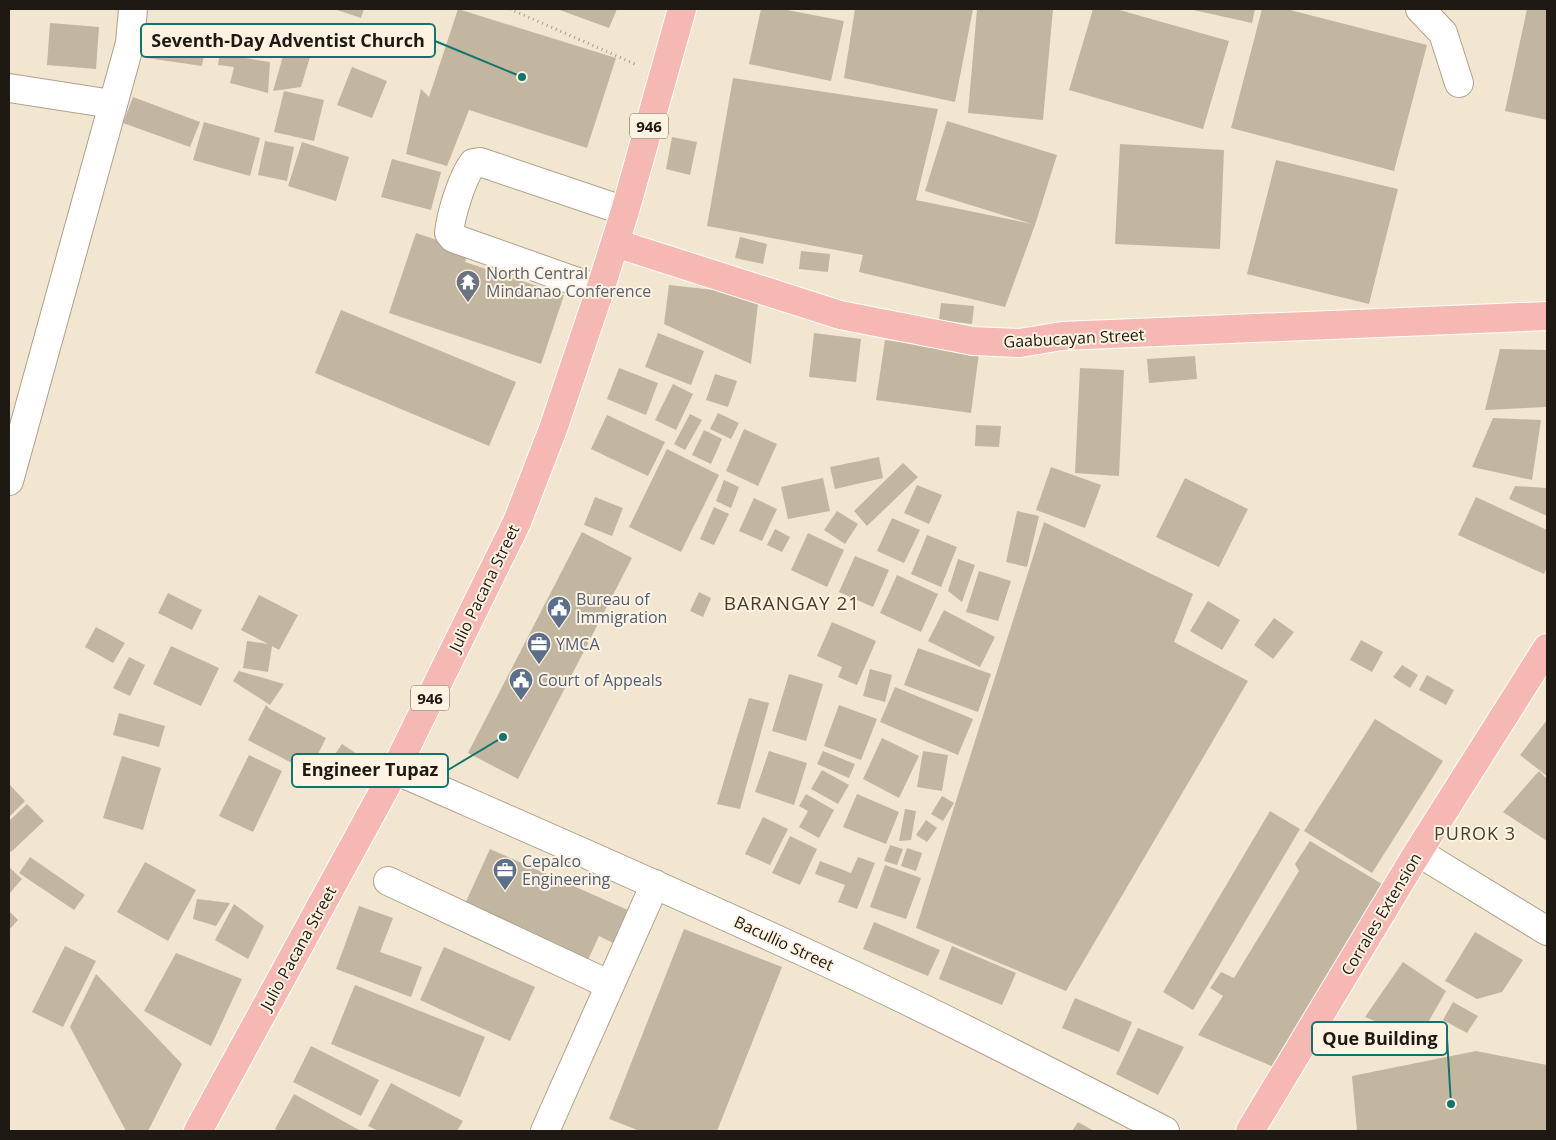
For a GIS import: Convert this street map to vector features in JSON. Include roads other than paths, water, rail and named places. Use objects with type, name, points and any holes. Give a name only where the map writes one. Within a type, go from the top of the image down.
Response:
[{"type":"main road","name":"Julio Pacana Street","points":[[198,1131],[395,770],[517,522],[553,429],[600,290],[625,211],[682,9]]},
{"type":"main road","name":"Gaabucayan Street","points":[[615,242],[840,315],[972,341],[1020,343],[1062,336],[1547,316]]},
{"type":"main road","name":"Corrales Extension","points":[[1250,1131],[1418,852],[1547,648]]},
{"type":"street","points":[[9,481],[130,43],[133,9]]},
{"type":"street","points":[[1420,9],[1443,33],[1458,83]]},
{"type":"street","points":[[9,88],[112,104]]},
{"type":"street","points":[[600,290],[453,238],[449,233],[450,224],[467,171],[473,163],[480,162],[625,211]]},
{"type":"street","name":"Bacullio Street","points":[[395,770],[818,958],[958,1026],[1165,1131]]},
{"type":"street","points":[[1418,852],[1547,931]]},
{"type":"street","points":[[388,881],[610,985]]},
{"type":"street","points":[[545,1131],[655,884]]},
{"type":"place","name":"Seventh-Day Adventist Church","points":[[522,77]]},
{"type":"place","name":"North Central Mindanao Conference","points":[[468,303]]},
{"type":"place","name":"Bureau of Immigration","points":[[559,629]]},
{"type":"place","name":"YMCA","points":[[539,665]]},
{"type":"place","name":"Court of Appeals","points":[[521,701]]},
{"type":"place","name":"Engineer Tupaz","points":[[503,737]]},
{"type":"place","name":"Cepalco Engineering","points":[[505,891]]},
{"type":"place","name":"Que Building","points":[[1451,1104]]},
{"type":"district","name":"BARANGAY 21","points":[[792,603]]},
{"type":"district","name":"PUROK 3","points":[[1475,833]]}]
